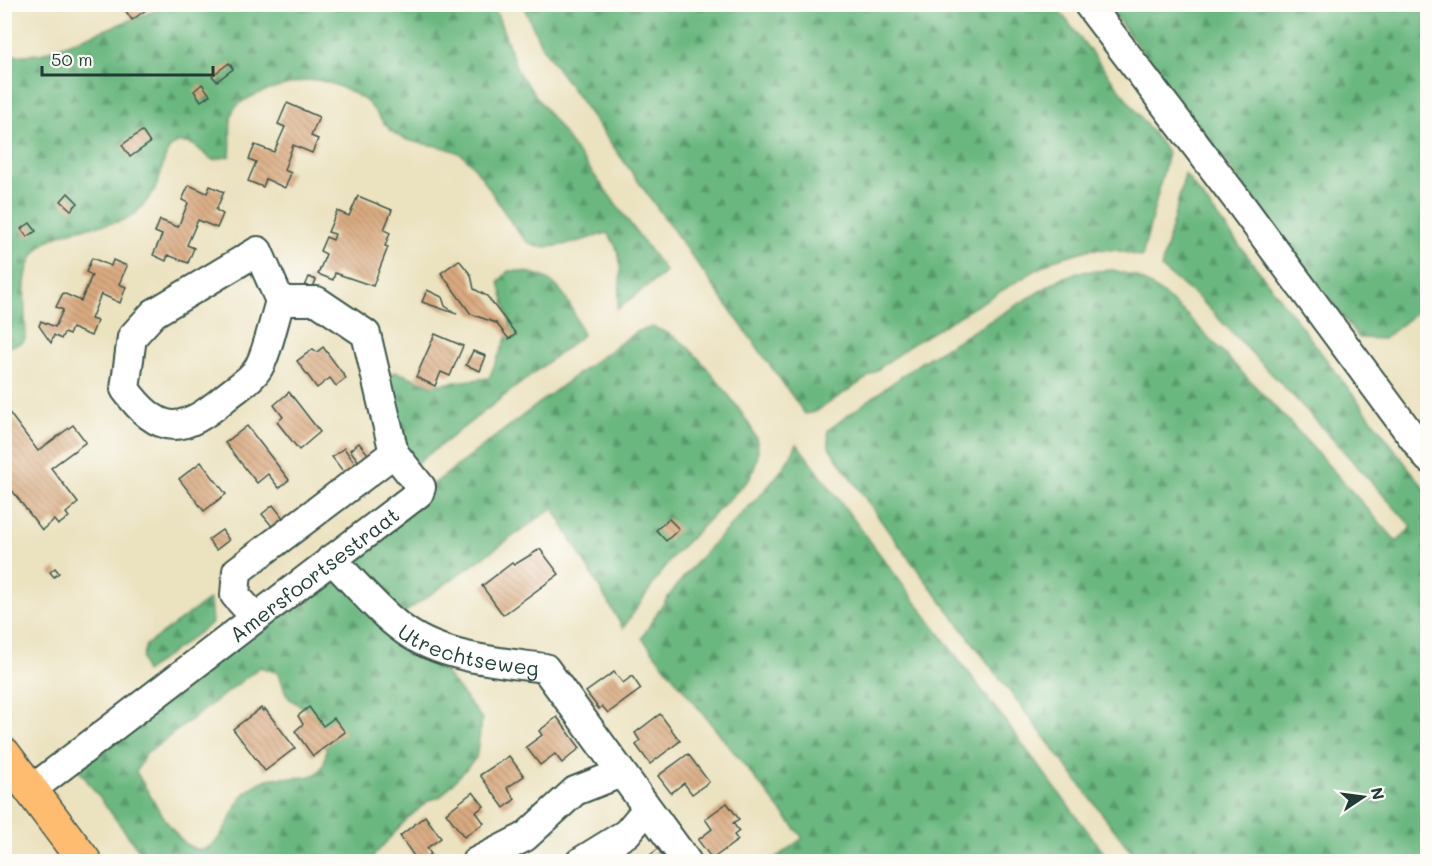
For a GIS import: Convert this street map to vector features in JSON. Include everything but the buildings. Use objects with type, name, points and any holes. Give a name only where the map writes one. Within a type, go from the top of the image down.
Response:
[{"type":"main road","points":[[4,754],[85,861]]},
{"type":"street","points":[[1088,4],[1236,198],[1428,458]]},
{"type":"street","points":[[258,251],[280,301],[257,370],[203,417],[185,425],[163,423],[141,412],[124,389],[132,337],[154,313],[238,261],[258,251]]},
{"type":"street","name":"Amersfoortsestraat","points":[[31,790],[419,493],[421,487],[394,453],[366,334],[317,301],[280,301]]},
{"type":"street","points":[[255,617],[235,595],[237,571],[394,453]]},
{"type":"street","name":"Utrechtseweg","points":[[331,559],[403,630],[431,646],[503,662],[545,668],[687,861]]},
{"type":"street","points":[[476,861],[525,837],[574,791],[621,773]]},
{"type":"street","points":[[580,861],[627,833],[647,809]]},
{"type":"green space","points":[[170,5],[494,5],[518,72],[666,272],[617,309],[620,260],[613,241],[607,233],[558,246],[532,245],[516,229],[480,175],[462,155],[447,148],[405,139],[387,127],[368,103],[358,96],[341,87],[309,80],[271,89],[238,105],[233,111],[230,127],[230,156],[213,160],[191,144],[182,142],[175,144],[167,154],[154,191],[133,215],[117,222],[65,233],[48,241],[37,251],[29,264],[24,295],[26,336],[23,342],[5,348],[5,53],[9,56],[41,54]]},
{"type":"green space","points":[[523,5],[1055,5],[1168,153],[1142,257],[1116,250],[1091,249],[1053,260],[909,346],[864,380],[815,412],[805,414],[542,47]]},
{"type":"green space","points":[[1107,5],[1427,5],[1427,304],[1383,339],[1359,338]]},
{"type":"green space","points":[[1185,174],[1427,492],[1427,861],[1138,861],[889,532],[829,447],[828,430],[920,363],[1062,278],[1078,272],[1113,270],[1137,277],[1159,291],[1186,314],[1295,428],[1397,542],[1412,527],[1310,414],[1200,299],[1161,268]]},
{"type":"green space","points":[[508,271],[539,275],[558,288],[572,308],[583,335],[411,468],[372,376],[397,372],[431,385],[489,378],[511,327],[499,282]]},
{"type":"green space","points":[[653,327],[676,338],[690,349],[746,420],[757,442],[758,452],[750,478],[671,558],[623,628],[553,508],[400,616],[482,719],[476,758],[441,796],[428,801],[406,820],[369,861],[147,861],[76,766],[316,574],[576,375],[636,332]],"holes":[[[260,667],[279,673],[287,696],[310,714],[324,735],[325,761],[314,775],[268,779],[257,784],[242,797],[215,842],[208,848],[199,850],[189,846],[167,823],[136,772],[145,755]]]},
{"type":"green space","points":[[797,444],[1110,861],[771,861],[803,838],[642,638],[662,606],[685,576],[770,484],[785,465]]},
{"type":"green space","points":[[210,599],[212,623],[145,672],[142,658],[146,645]]}]
